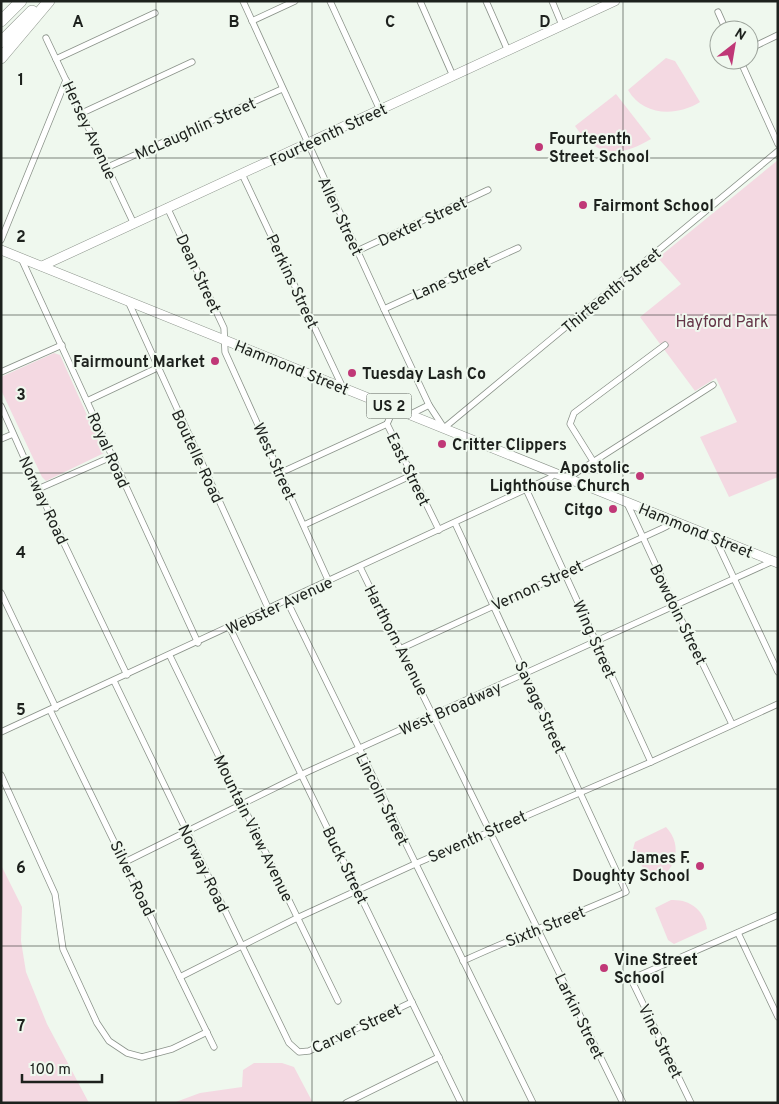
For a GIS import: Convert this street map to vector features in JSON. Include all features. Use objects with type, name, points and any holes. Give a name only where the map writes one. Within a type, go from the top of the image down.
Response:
[{"type":"highway","points":[[2,21],[21,1]]},
{"type":"highway","points":[[1,42],[42,1]]},
{"type":"highway","points":[[1,58],[49,1]]},
{"type":"main road","name":"Fourteenth Street","points":[[42,266],[133,222],[308,144],[615,1]]},
{"type":"main road","name":"Hammond Street","points":[[1,250],[776,561]]},
{"type":"street","name":"Allen Street","points":[[243,1],[429,405],[444,428]]},
{"type":"street","points":[[252,21],[295,1]]},
{"type":"street","points":[[330,1],[380,110]]},
{"type":"street","points":[[420,1],[453,76]]},
{"type":"street","points":[[486,1],[508,51]]},
{"type":"street","points":[[552,1],[562,25]]},
{"type":"street","points":[[718,12],[722,20]]},
{"type":"street","points":[[56,59],[155,13]]},
{"type":"street","points":[[759,44],[778,35]]},
{"type":"street","name":"Hersey Avenue","points":[[46,38],[133,222]]},
{"type":"street","points":[[82,113],[192,62]]},
{"type":"street","points":[[745,70],[778,144]]},
{"type":"street","points":[[1,240],[66,80]]},
{"type":"street","name":"McLaughlin Street","points":[[108,168],[282,89]]},
{"type":"street","name":"Thirteenth Street","points":[[444,428],[778,151]]},
{"type":"street","name":"Perkins Street","points":[[242,174],[343,388]]},
{"type":"street","name":"Dexter Street","points":[[357,251],[488,190]]},
{"type":"street","name":"Dean Street","points":[[167,207],[224,326],[225,340]]},
{"type":"street","name":"Lane Street","points":[[384,308],[518,248]]},
{"type":"street","name":"Royal Road","points":[[21,258],[62,345],[111,457],[198,642]]},
{"type":"street","name":"Boutelle Road","points":[[128,301],[269,610]]},
{"type":"street","name":"West Street","points":[[225,340],[225,352],[329,582]]},
{"type":"street","points":[[592,462],[570,424],[574,413],[666,344]]},
{"type":"street","points":[[1,372],[62,345]]},
{"type":"street","points":[[87,401],[157,368]]},
{"type":"street","points":[[568,478],[713,385]]},
{"type":"street","points":[[409,414],[429,405]]},
{"type":"street","name":"Norway Road","points":[[1,406],[126,675]]},
{"type":"street","name":"East Street","points":[[394,408],[386,424],[410,476],[439,530]]},
{"type":"street","points":[[280,473],[386,424]]},
{"type":"street","points":[[1,439],[13,434]]},
{"type":"street","points":[[38,489],[111,457]]},
{"type":"street","name":"Webster Avenue","points":[[1,732],[329,582],[526,489],[555,473]]},
{"type":"street","points":[[304,526],[410,476]]},
{"type":"street","name":"Wing Street","points":[[526,489],[651,762]]},
{"type":"street","name":"Bowdoin Street","points":[[627,502],[674,607],[732,724]]},
{"type":"street","name":"Vernon Street","points":[[400,649],[667,526],[670,520]]},
{"type":"street","name":"Savage Street","points":[[454,523],[581,791],[626,892]]},
{"type":"street","points":[[715,538],[778,672]]},
{"type":"street","name":"West Broadway","points":[[125,862],[242,803],[358,748],[776,561]]},
{"type":"street","name":"Harthorn Avenue","points":[[360,567],[538,929]]},
{"type":"street","name":"Silver Road","points":[[1,592],[53,709],[214,1048]]},
{"type":"street","name":"Lincoln Street","points":[[287,601],[533,1103]]},
{"type":"street","name":"Buck Street","points":[[230,628],[461,1103]]},
{"type":"street","name":"Mountain View Avenue","points":[[170,656],[338,1001]]},
{"type":"street","name":"Norway Road","points":[[114,681],[289,1043],[299,1052]]},
{"type":"street","name":"Seventh Street","points":[[180,976],[242,947],[297,918],[415,864],[651,762],[778,704]]},
{"type":"street","points":[[1,775],[55,894],[63,949],[97,1023],[109,1041],[127,1053],[142,1057],[172,1049],[207,1032]]},
{"type":"street","name":"Sixth Street","points":[[463,961],[626,892]]},
{"type":"street","points":[[778,915],[738,933],[778,1017]]},
{"type":"street","name":"Larkin Street","points":[[538,929],[623,1103]]},
{"type":"street","name":"Vine Street","points":[[691,1103],[631,980],[738,933]]},
{"type":"street","name":"Carver Street","points":[[299,1052],[309,1051],[412,1002]]},
{"type":"street","points":[[346,1103],[439,1057]]},
{"type":"green space","points":[[666,58],[675,61],[700,102],[691,107],[671,112],[651,109],[634,99],[628,90]]},
{"type":"green space","points":[[616,94],[651,139],[629,149],[610,151],[600,149],[592,144],[575,126]]},
{"type":"green space","name":"Hayford Park","points":[[778,160],[778,477],[729,497],[700,437],[737,422],[716,378],[695,391],[640,317],[681,284],[658,258]]},
{"type":"green space","points":[[54,353],[60,355],[104,453],[46,481],[42,477],[1,390],[1,377]]},
{"type":"green space","points":[[666,827],[675,843],[674,859],[666,873],[650,881],[633,849],[635,842]]},
{"type":"green space","points":[[1,865],[22,907],[21,941],[26,972],[47,1024],[89,1103],[1,1103]]},
{"type":"green space","points":[[671,900],[684,901],[695,907],[703,916],[707,929],[674,944],[668,940],[655,908]]},
{"type":"green space","points":[[254,1063],[282,1063],[294,1067],[313,1103],[173,1103],[200,1093],[242,1087],[243,1070]]},
{"type":"place","name":"Fourteenth Street School","points":[[539,147]]},
{"type":"place","name":"Fairmont School","points":[[583,205]]},
{"type":"place","name":"Fairmount Market","points":[[215,361]]},
{"type":"place","name":"Tuesday Lash Co","points":[[352,373]]},
{"type":"place","name":"Critter Clippers","points":[[442,444]]},
{"type":"place","name":"Apostolic Lighthouse Church","points":[[640,476]]},
{"type":"place","name":"Citgo","points":[[613,509]]},
{"type":"place","name":"James F. Doughty School","points":[[700,866]]},
{"type":"place","name":"Vine Street School","points":[[604,968]]}]
